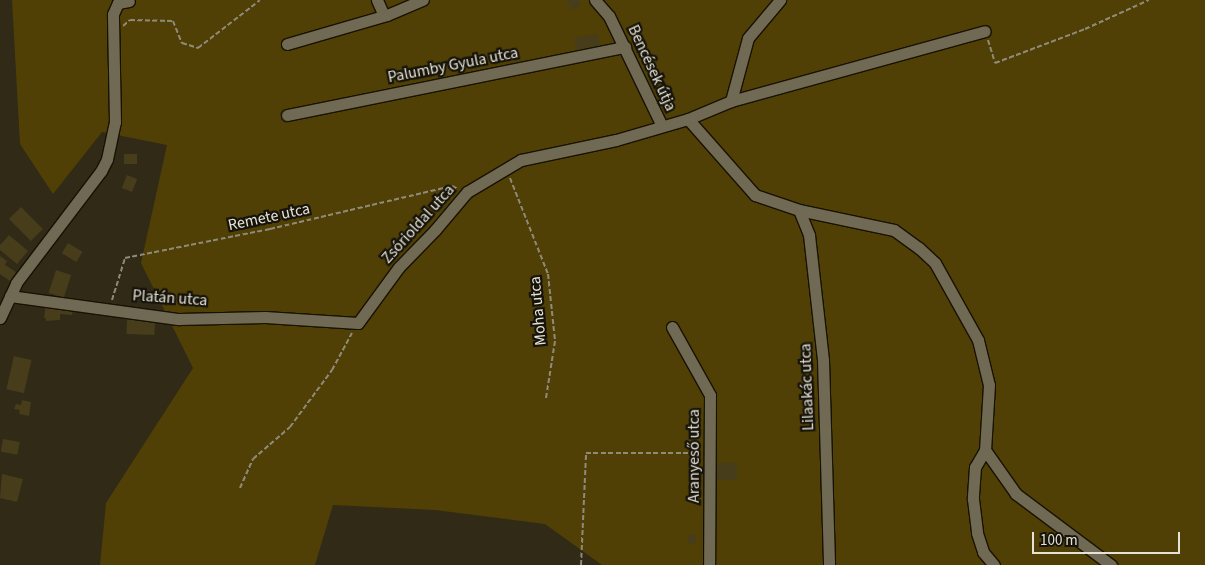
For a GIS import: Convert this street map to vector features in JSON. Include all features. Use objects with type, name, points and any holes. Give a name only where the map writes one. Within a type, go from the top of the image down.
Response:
[{"type":"street","points":[[377,0],[384,16]]},
{"type":"street","points":[[286,44],[384,16],[423,0]]},
{"type":"street","name":"Bencések útja","points":[[595,0],[609,16],[662,126]]},
{"type":"street","points":[[730,101],[748,38],[780,0]]},
{"type":"street","points":[[0,318],[16,283],[101,171],[107,159],[115,122],[113,14],[118,3],[129,1]]},
{"type":"street","name":"Zsórioldal utca","points":[[358,323],[399,267],[435,230],[467,192],[521,160],[616,140],[688,119],[730,101],[985,31]]},
{"type":"street","name":"Palumby Gyula utca","points":[[287,115],[625,47]]},
{"type":"street","points":[[688,119],[755,195],[799,210],[894,230],[919,248],[935,263],[978,340],[990,385],[984,450],[975,468],[973,499],[976,533],[984,552],[994,565]]},
{"type":"street","name":"Lilaakác utca","points":[[799,210],[809,235],[823,360],[829,565]]},
{"type":"street","name":"Platán utca","points":[[10,296],[179,319],[265,317],[358,323]]},
{"type":"street","name":"Aranyeső utca","points":[[672,327],[710,395],[709,565]]},
{"type":"street","points":[[984,450],[1016,494],[1111,565]]},
{"type":"path","points":[[113,33],[130,20],[173,21],[182,43],[198,48],[260,0]]},
{"type":"path","points":[[985,31],[995,63],[1085,29],[1149,0]]},
{"type":"path","name":"Moha utca","points":[[506,169],[548,274],[555,341],[546,398]]},
{"type":"path","name":"Remete utca","points":[[109,309],[125,258],[270,229],[452,186],[467,192]]},
{"type":"path","points":[[240,488],[253,459],[290,427],[332,370],[358,323]]},
{"type":"path","points":[[581,565],[586,454],[710,452]]},
{"type":"shaded area","points":[[12,0],[1205,0],[1205,565],[602,565],[545,524],[435,510],[333,505],[315,565],[100,565],[106,503],[193,368],[141,263],[167,145],[102,132],[53,194],[20,144]]},
{"type":"building","points":[[566,0],[579,0],[582,5],[572,10]]},
{"type":"building","points":[[598,34],[600,46],[576,50],[574,38]]},
{"type":"building","points":[[124,154],[137,154],[137,164],[124,164]]},
{"type":"building","points":[[127,175],[137,179],[132,192],[122,188]]},
{"type":"building","points":[[21,207],[43,229],[31,241],[9,219]]},
{"type":"building","points":[[9,235],[28,251],[17,264],[0,250],[0,245]]},
{"type":"building","points":[[68,243],[83,252],[76,262],[62,253]]},
{"type":"building","points":[[0,256],[7,261],[5,265],[16,272],[10,281],[0,274]]},
{"type":"building","points":[[56,270],[71,275],[64,298],[49,293]]},
{"type":"building","points":[[46,304],[73,309],[72,315],[60,314],[60,320],[46,321],[46,318],[44,318]]},
{"type":"building","points":[[127,319],[155,320],[154,335],[126,334]]},
{"type":"building","points":[[14,356],[32,360],[24,393],[6,389]]},
{"type":"building","points":[[22,400],[31,402],[29,416],[19,414],[20,410],[14,409],[16,404],[21,405]]},
{"type":"building","points":[[3,439],[20,442],[17,455],[1,452]]},
{"type":"building","points":[[717,463],[737,463],[737,480],[717,480]]},
{"type":"building","points":[[2,474],[23,479],[17,502],[0,498]]},
{"type":"building","points":[[688,535],[696,535],[696,544],[687,543]]}]
